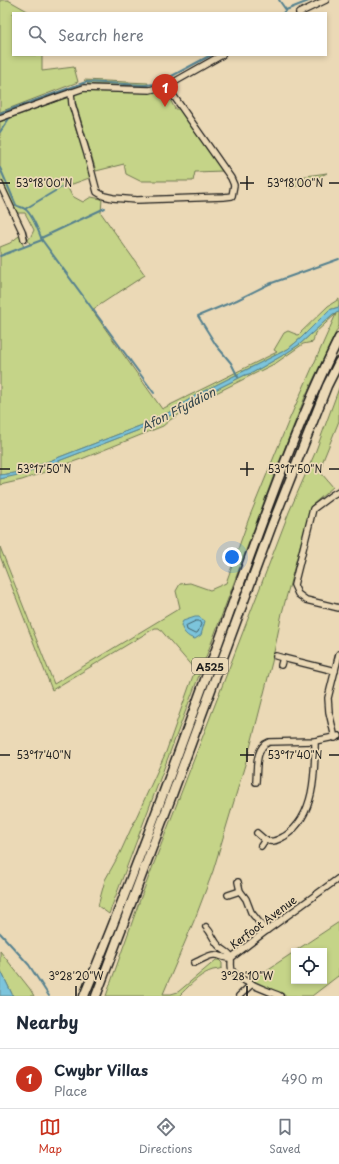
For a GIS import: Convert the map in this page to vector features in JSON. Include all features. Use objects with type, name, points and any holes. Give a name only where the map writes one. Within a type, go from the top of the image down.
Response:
[{"type":"main road","name":"A525","points":[[84,996],[146,838],[297,432],[318,380],[339,338]]},
{"type":"main road","name":"A525","points":[[96,996],[272,525],[339,362]]},
{"type":"street","points":[[301,12],[326,0]]},
{"type":"street","points":[[0,118],[84,88],[150,90],[169,85],[220,56]]},
{"type":"street","points":[[71,92],[72,104],[97,192],[100,194],[113,198],[136,200],[232,196],[234,185],[231,178],[173,95],[169,85]]},
{"type":"street","points":[[0,184],[24,240]]},
{"type":"street","points":[[339,491],[313,509],[294,585],[298,594],[306,600],[339,608]]},
{"type":"street","points":[[256,782],[258,756],[260,748],[264,744],[269,742],[315,742],[337,737],[328,705],[339,654]]},
{"type":"street","points":[[276,656],[335,671]]},
{"type":"street","points":[[281,665],[283,658]]},
{"type":"street","points":[[257,833],[265,840],[272,842],[294,828],[303,816],[314,779],[315,742]]},
{"type":"street","points":[[261,846],[265,840]]},
{"type":"street","name":"Kerfoot Avenue","points":[[194,963],[213,954],[226,959],[231,958],[339,878]]},
{"type":"street","points":[[238,882],[240,891],[246,899],[251,912],[266,931]]},
{"type":"street","points":[[228,894],[240,891]]},
{"type":"street","points":[[206,927],[212,933],[213,938],[219,946],[229,954],[231,958],[230,968],[234,974],[252,984],[280,996]]},
{"type":"street","points":[[239,996],[252,984]]},
{"type":"green space","points":[[0,0],[8,0],[29,12],[12,12],[12,56],[42,56],[42,71],[74,67],[78,82],[0,112]]},
{"type":"green space","points":[[84,80],[148,83],[147,86],[99,85],[88,84]]},
{"type":"green space","points":[[164,88],[175,109],[180,109],[223,171],[195,172],[193,181],[140,181],[126,174],[124,164],[96,171],[73,94],[84,91]]},
{"type":"green space","points":[[68,97],[76,130],[92,177],[67,186],[72,196],[83,202],[91,197],[102,199],[101,213],[145,275],[92,310],[162,409],[277,352],[274,350],[284,333],[288,331],[298,335],[328,306],[339,299],[339,307],[329,310],[288,349],[196,395],[168,413],[150,422],[21,472],[0,475],[0,247],[10,243],[19,236],[24,247],[30,244],[28,240],[34,230],[25,213],[15,213],[0,180],[0,122]]},
{"type":"green space","points":[[327,173],[307,183],[290,188],[289,181],[299,177]]},
{"type":"green space","points":[[339,312],[339,326],[305,397],[274,475],[109,914],[98,906],[105,880],[120,853],[166,752],[195,670],[159,628],[155,628],[52,690],[0,556],[0,547],[54,684],[180,608],[176,591],[180,584],[190,583],[210,590],[226,583],[249,518],[289,420],[336,314],[315,333],[313,342],[303,344],[276,363],[206,398],[170,420],[163,426],[84,458],[22,480],[0,485],[0,479],[43,467],[160,423],[187,405],[245,375],[252,373],[285,354],[300,344],[333,314]]},
{"type":"green space","points":[[339,388],[339,421],[322,463],[322,474],[333,487],[311,506],[282,613],[272,662],[250,748],[213,871],[163,994],[178,992],[216,960],[219,960],[222,963],[222,968],[212,970],[202,975],[179,996],[106,996],[141,897],[289,512],[315,453]]},
{"type":"green space","points":[[339,922],[339,977],[338,976],[312,996],[286,996],[252,980],[291,954],[291,984],[327,984],[327,948],[300,948]]},
{"type":"green space","points":[[0,951],[34,996],[13,996],[0,969]]},
{"type":"water","name":"Afon Ffyddion","points":[[339,307],[339,312],[333,314],[300,344],[285,354],[252,373],[245,375],[187,405],[160,423],[27,473],[0,479],[0,475],[21,472],[150,422],[168,413],[196,395],[288,349],[329,310]]},
{"type":"water","points":[[199,617],[205,621],[201,635],[195,639],[186,634],[181,625],[183,621]]},
{"type":"water","points":[[0,969],[12,994],[13,996],[0,996]]},
{"type":"waterway","points":[[279,0],[286,10],[284,12]]},
{"type":"waterway","points":[[286,10],[311,0]]},
{"type":"waterway","points":[[0,113],[86,82],[145,85],[157,84],[209,56]]},
{"type":"waterway","points":[[0,132],[10,117]]},
{"type":"waterway","points":[[0,168],[16,205],[28,211],[42,240],[154,393]]},
{"type":"waterway","points":[[25,209],[65,185]]},
{"type":"waterway","points":[[41,238],[105,208]]},
{"type":"waterway","points":[[0,256],[42,240]]},
{"type":"waterway","points":[[238,377],[231,363],[216,345],[198,316],[237,300],[269,284],[339,259]]},
{"type":"waterway","points":[[0,933],[29,965],[49,996]]},
{"type":"place","name":"Cwybr Villas","points":[[165,107]]}]
